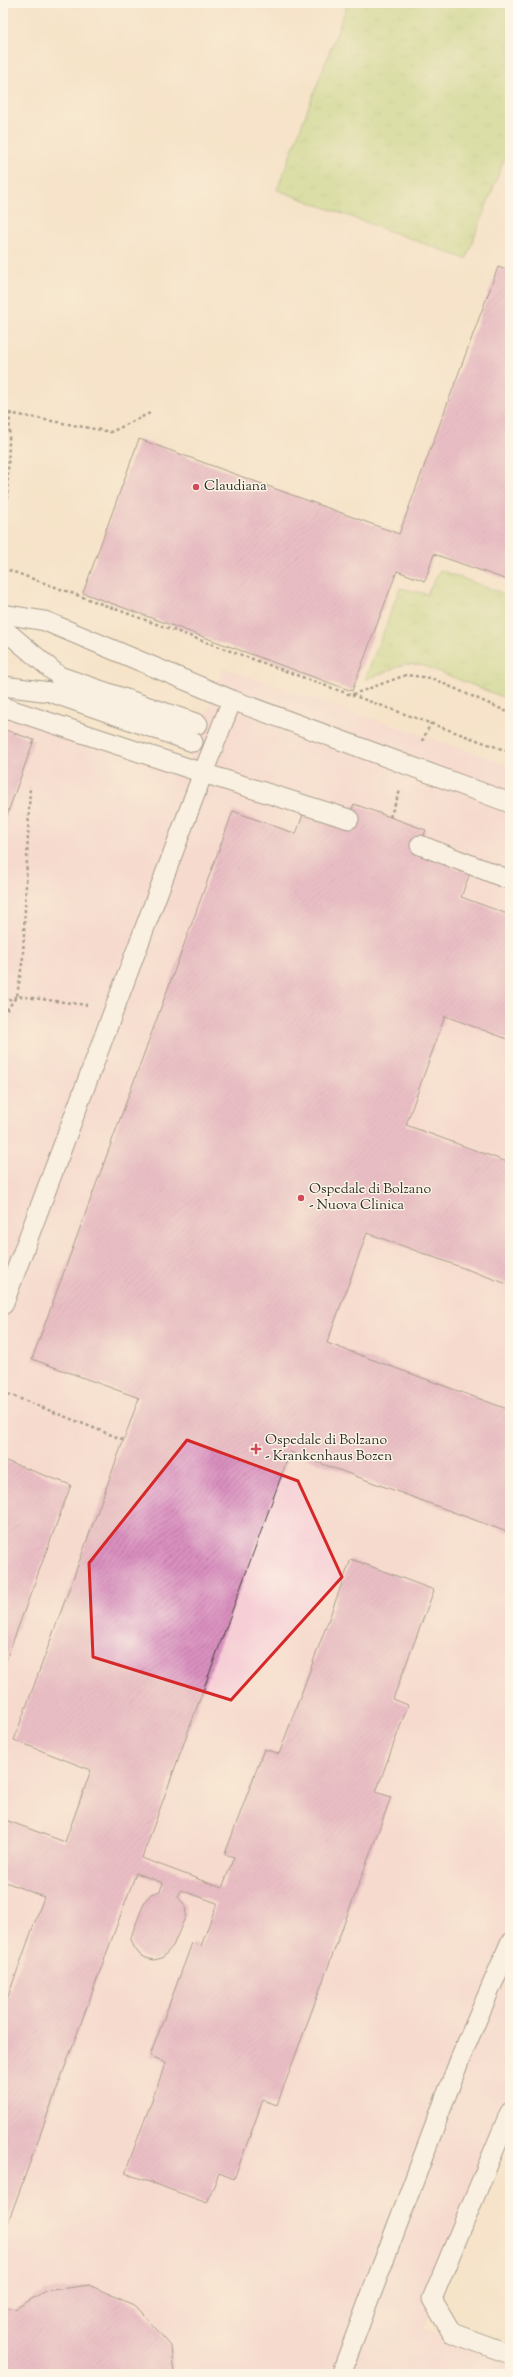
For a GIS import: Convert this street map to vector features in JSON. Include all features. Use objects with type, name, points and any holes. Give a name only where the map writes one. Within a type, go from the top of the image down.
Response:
[{"type":"lane","points":[[4,628],[45,621],[232,700],[510,803]]},
{"type":"lane","points":[[3,686],[50,692],[196,733],[58,676],[4,628]]},
{"type":"lane","points":[[3,1305],[203,773],[232,700]]},
{"type":"lane","points":[[3,707],[349,819]]},
{"type":"lane","points":[[420,845],[510,880]]},
{"type":"lane","points":[[341,2374],[460,2059],[510,1943]]},
{"type":"lane","points":[[510,2112],[432,2299],[452,2333],[510,2354]]},
{"type":"path","points":[[3,412],[111,432],[152,412]]},
{"type":"path","points":[[3,559],[5,555],[10,414]]},
{"type":"path","points":[[3,575],[4,568],[510,752]]},
{"type":"path","points":[[351,695],[406,675],[431,678],[510,713]]},
{"type":"path","points":[[3,1015],[17,996],[23,957],[30,786]]},
{"type":"path","points":[[3,1002],[17,996],[114,1009]]},
{"type":"path","points":[[3,1392],[124,1440]]},
{"type":"highlighted area","points":[[187,1440],[298,1481],[342,1577],[231,1700],[93,1657],[89,1563]]},
{"type":"shaded area","name":"Ospedale di Bolzano - Krankenhaus Bozen","points":[[223,668],[510,765],[510,2122],[424,2328],[510,2362],[510,2374],[3,2374],[3,713],[184,776]]},
{"type":"green space","points":[[348,3],[510,3],[510,144],[466,259],[277,190]]},
{"type":"green space","points":[[440,570],[510,596],[510,700],[422,665],[405,664],[365,680],[400,588],[427,594]]},
{"type":"building","name":"Claudiana","points":[[498,267],[510,271],[510,581],[434,554],[425,581],[397,571],[352,691],[83,593],[139,439],[399,534]]},
{"type":"building","points":[[3,729],[34,740],[3,826]]},
{"type":"building","points":[[354,804],[426,830],[417,854],[470,873],[461,897],[510,915],[510,1040],[445,1016],[406,1125],[510,1163],[510,1285],[367,1233],[327,1343],[510,1410],[510,1533],[290,1452],[142,1858],[222,1888],[234,1857],[225,1854],[264,1749],[279,1754],[351,1559],[434,1590],[393,1699],[408,1705],[376,1792],[391,1797],[277,2105],[263,2100],[234,2179],[219,2173],[207,2203],[125,2173],[166,2062],[150,2056],[192,1943],[201,1946],[217,1903],[181,1890],[178,1897],[185,1905],[186,1915],[173,1946],[162,1958],[154,1960],[146,1958],[139,1954],[131,1939],[145,1901],[151,1894],[160,1891],[163,1883],[136,1873],[3,2236],[3,2010],[44,1897],[3,1881],[3,1819],[65,1842],[91,1770],[14,1740],[139,1398],[32,1359],[233,811],[296,834],[304,812],[345,827]]},
{"type":"building","points":[[3,1460],[71,1485],[3,1668]]},
{"type":"building","points":[[89,2285],[136,2306],[171,2346],[174,2374],[3,2374],[3,2307],[15,2309],[45,2291]]},
{"type":"place","name":"Claudiana","points":[[196,487]]},
{"type":"place","name":"Ospedale di Bolzano - Nuova Clinica","points":[[301,1198]]},
{"type":"place","name":"Ospedale di Bolzano - Krankenhaus Bozen","points":[[256,1449]]}]
